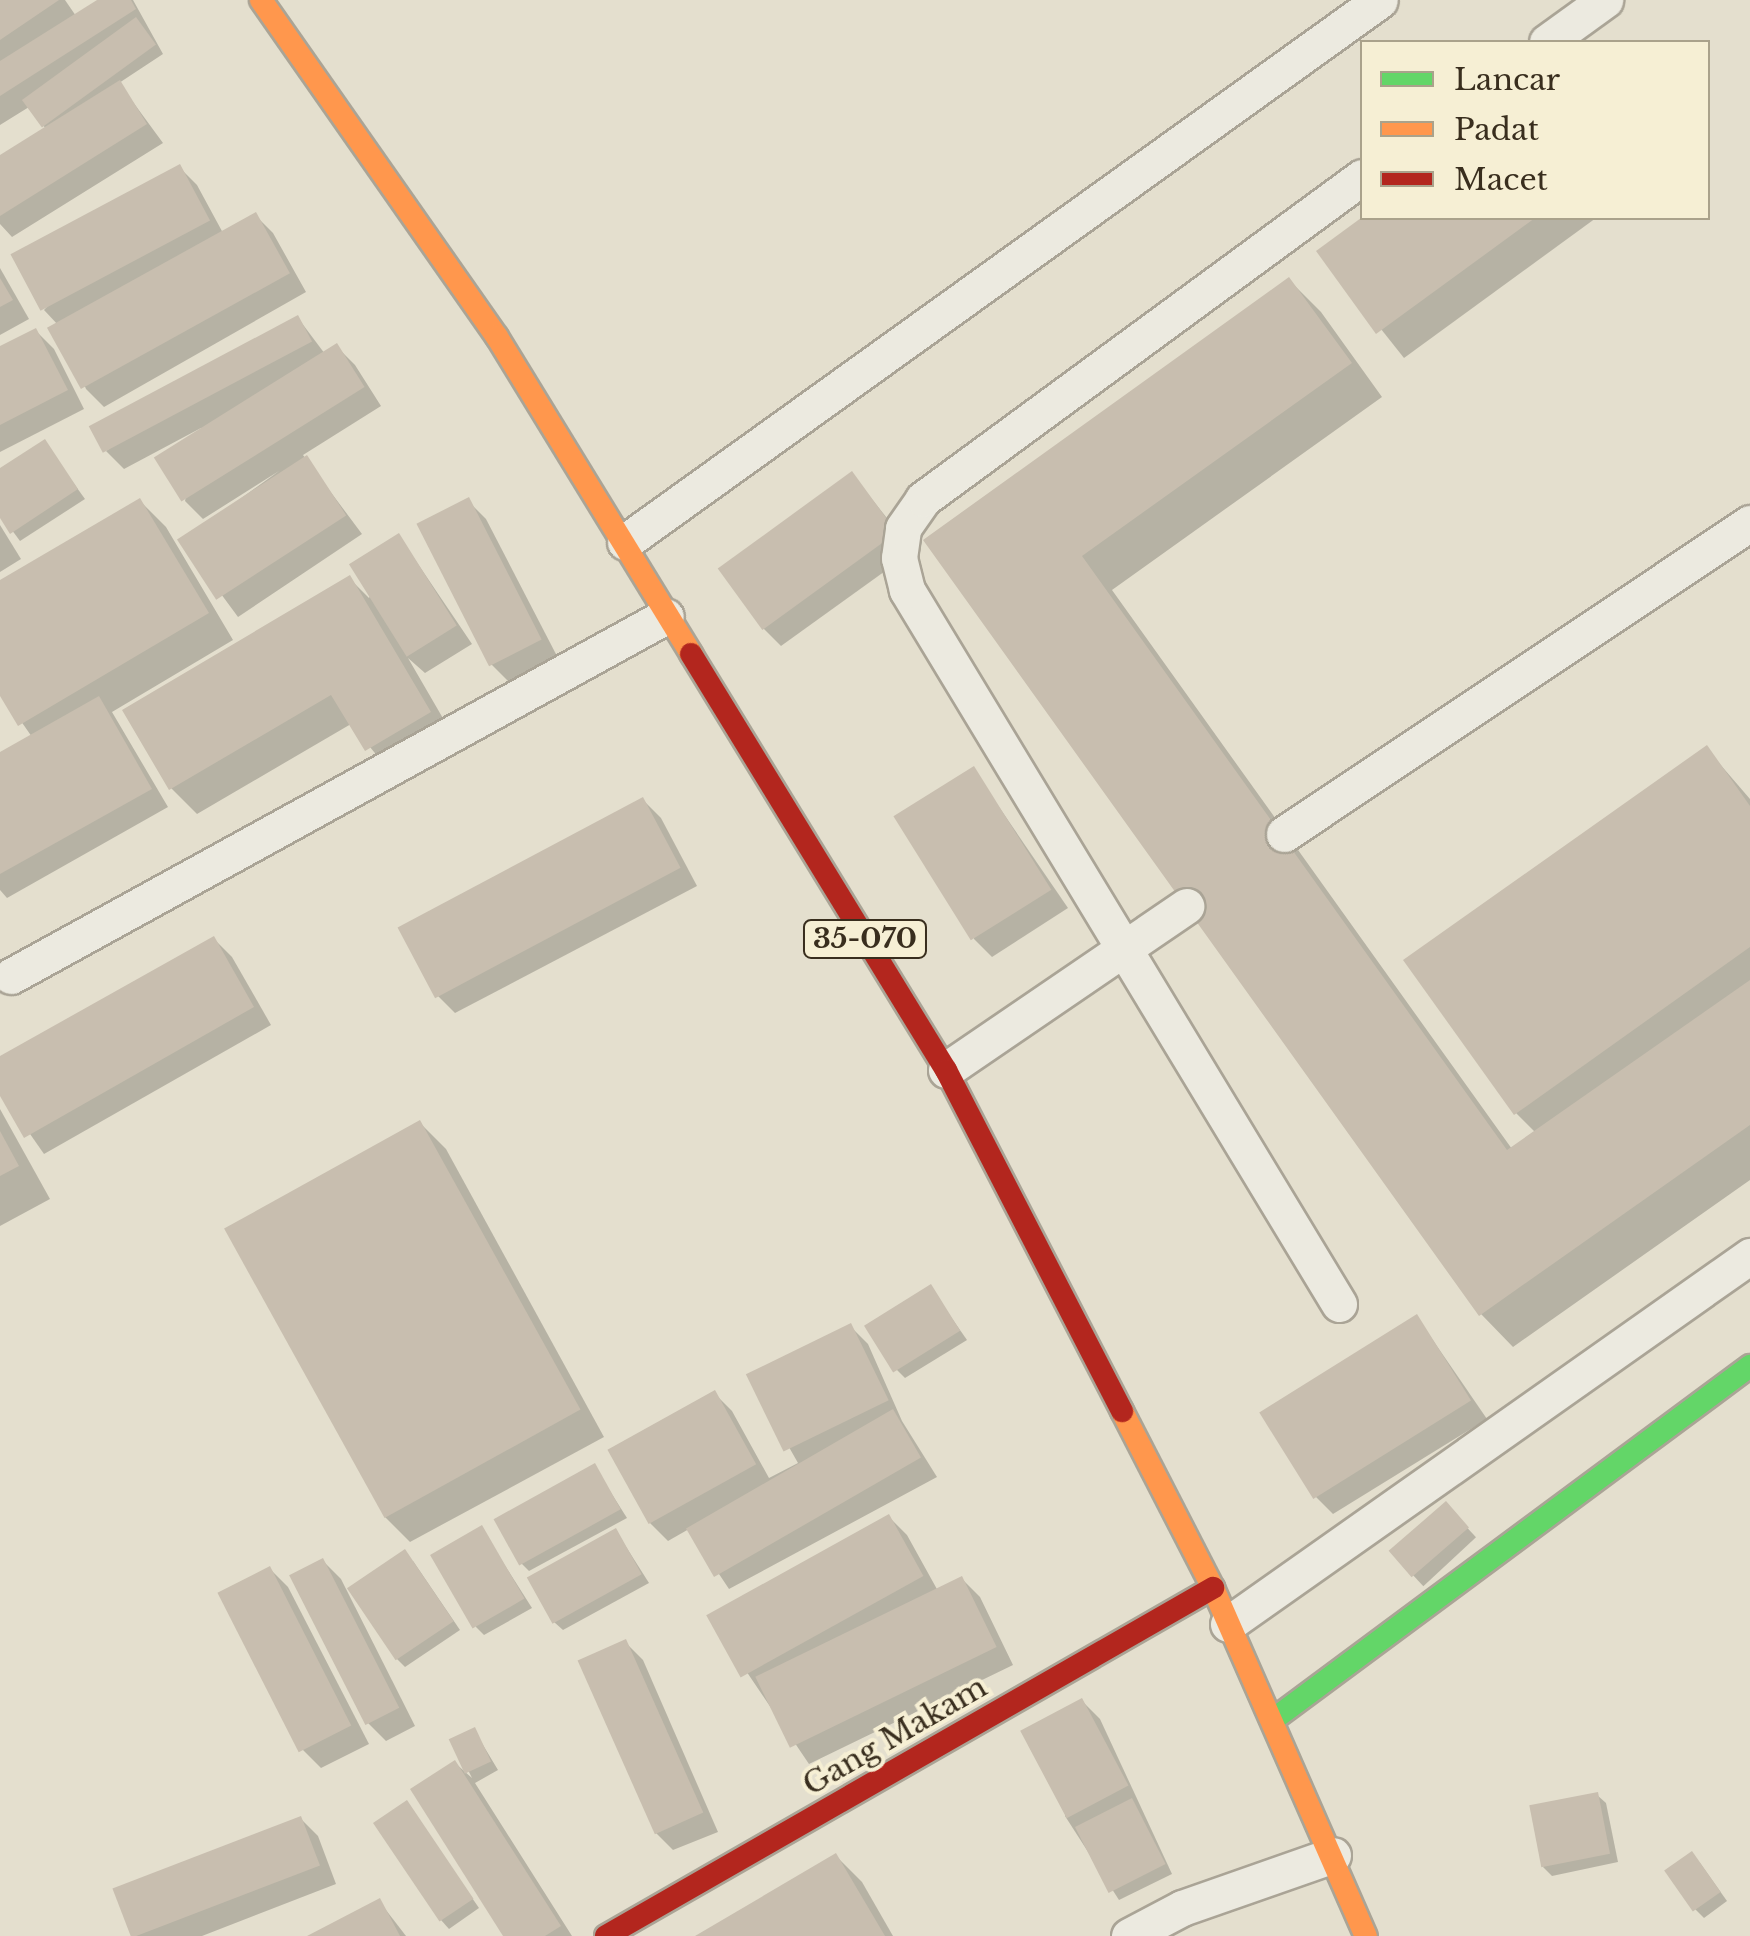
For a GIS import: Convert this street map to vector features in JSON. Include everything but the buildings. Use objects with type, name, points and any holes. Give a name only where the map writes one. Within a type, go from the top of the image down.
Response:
[{"type":"main road","name":"35-070","points":[[261,0],[497,337],[946,1070],[1213,1588],[1274,1719],[1366,1936]]},
{"type":"main road","points":[[1274,1719],[1750,1366]]},
{"type":"main road","name":"Gang Makam","points":[[606,1936],[1213,1588]]},
{"type":"lane","points":[[625,542],[1380,0]]},
{"type":"lane","points":[[1549,40],[1604,0]]},
{"type":"lane","points":[[1339,1304],[906,590],[898,558],[903,528],[923,500],[1360,179]]},
{"type":"lane","points":[[1284,834],[1750,523]]},
{"type":"lane","points":[[11,976],[666,616]]},
{"type":"lane","points":[[946,1070],[1127,950],[1186,906]]},
{"type":"lane","points":[[1228,1624],[1750,1256]]},
{"type":"lane","points":[[1129,1936],[1182,1908],[1332,1855]]},
{"type":"traffic: fast","points":[[1274,1719],[1750,1366]]},
{"type":"traffic: slow","points":[[261,0],[497,337],[691,654]]},
{"type":"traffic: slow","points":[[1122,1411],[1213,1588],[1366,1936]]},
{"type":"traffic: jam","points":[[691,654],[946,1070],[1122,1411]]},
{"type":"traffic: jam","points":[[606,1936],[1213,1588]]}]
